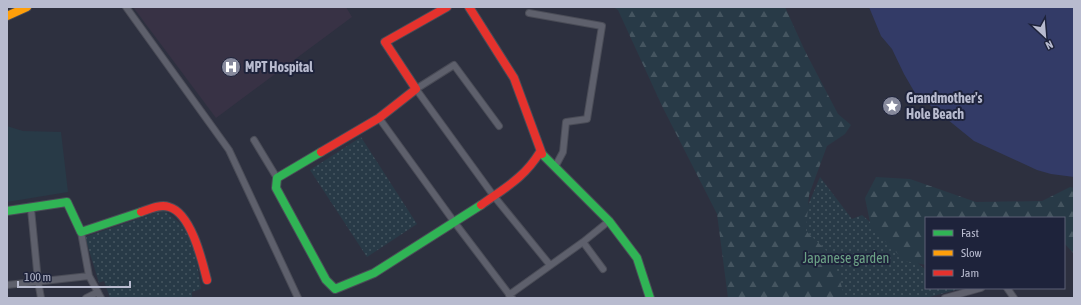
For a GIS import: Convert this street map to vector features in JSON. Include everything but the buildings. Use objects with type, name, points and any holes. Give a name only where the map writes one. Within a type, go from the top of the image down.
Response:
[{"type":"street","points":[[7,16],[27,7]]},
{"type":"street","points":[[126,7],[229,150],[298,298]]},
{"type":"street","points":[[447,7],[385,42],[416,89],[493,195],[550,265]]},
{"type":"street","points":[[469,7],[514,78],[540,152],[609,221],[637,258],[650,298]]},
{"type":"street","points":[[530,13],[602,26],[587,120],[566,122],[563,152],[555,167]]},
{"type":"street","points":[[276,178],[379,118],[416,89],[454,65],[499,126]]},
{"type":"street","points":[[379,118],[455,223],[511,296],[609,221]]},
{"type":"street","points":[[254,140],[276,178],[276,188],[280,198],[326,280],[335,289],[374,273],[455,223],[530,168],[540,152]]},
{"type":"street","points":[[7,211],[31,209],[67,202],[81,232],[89,276],[100,295],[86,298]]},
{"type":"street","points":[[81,232],[160,206],[173,208],[184,219],[200,250],[207,280]]},
{"type":"street","points":[[31,209],[41,298]]},
{"type":"street","points":[[583,242],[603,269]]},
{"type":"street","points":[[7,285],[89,276]]},
{"type":"street","points":[[945,298],[977,289]]},
{"type":"street","points":[[1008,289],[1014,298]]},
{"type":"shaded area","name":"MPT Hospital","points":[[133,7],[346,7],[352,17],[216,118]]},
{"type":"green space","points":[[613,7],[785,7],[805,51],[838,114],[851,125],[845,134],[827,146],[809,195],[806,231],[833,257],[845,298],[728,298],[717,214],[662,106],[618,10]]},
{"type":"green space","points":[[7,126],[23,131],[61,132],[68,192],[7,202]]},
{"type":"green space","points":[[361,137],[417,224],[367,257],[310,170]]},
{"type":"green space","name":"Japanese garden","points":[[820,177],[852,219],[862,215],[925,269],[925,289],[959,289],[926,298],[821,298],[791,245]]},
{"type":"green space","points":[[876,177],[910,179],[976,202],[1042,201],[1070,187],[1074,188],[1074,254],[1065,244],[1065,217],[925,217],[925,265],[905,261],[871,227],[865,198]]},
{"type":"green space","points":[[164,210],[182,225],[195,250],[201,289],[192,292],[192,298],[110,298],[104,281],[99,283],[85,237]]},
{"type":"water","points":[[869,7],[1074,7],[1074,177],[1051,174],[1037,170],[974,141],[915,93],[892,49],[881,36]]},
{"type":"traffic: fast","points":[[321,152],[277,178],[276,188],[326,280],[335,289],[374,273],[481,205]]},
{"type":"traffic: fast","points":[[542,154],[609,221],[637,258],[650,298]]},
{"type":"traffic: fast","points":[[7,211],[67,202],[81,232],[141,212]]},
{"type":"traffic: slow","points":[[7,16],[27,7]]},
{"type":"traffic: jam","points":[[321,152],[379,118],[416,89],[385,42],[447,7]]},
{"type":"traffic: jam","points":[[469,7],[514,78],[542,154]]},
{"type":"traffic: jam","points":[[481,205],[528,169],[540,152]]},
{"type":"traffic: jam","points":[[141,212],[155,207],[166,206],[177,211],[184,218],[199,250],[207,280]]},
{"type":"place","name":"MPT Hospital","points":[[231,67]]},
{"type":"place","name":"Grandmother's Hole Beach","points":[[892,106]]}]
